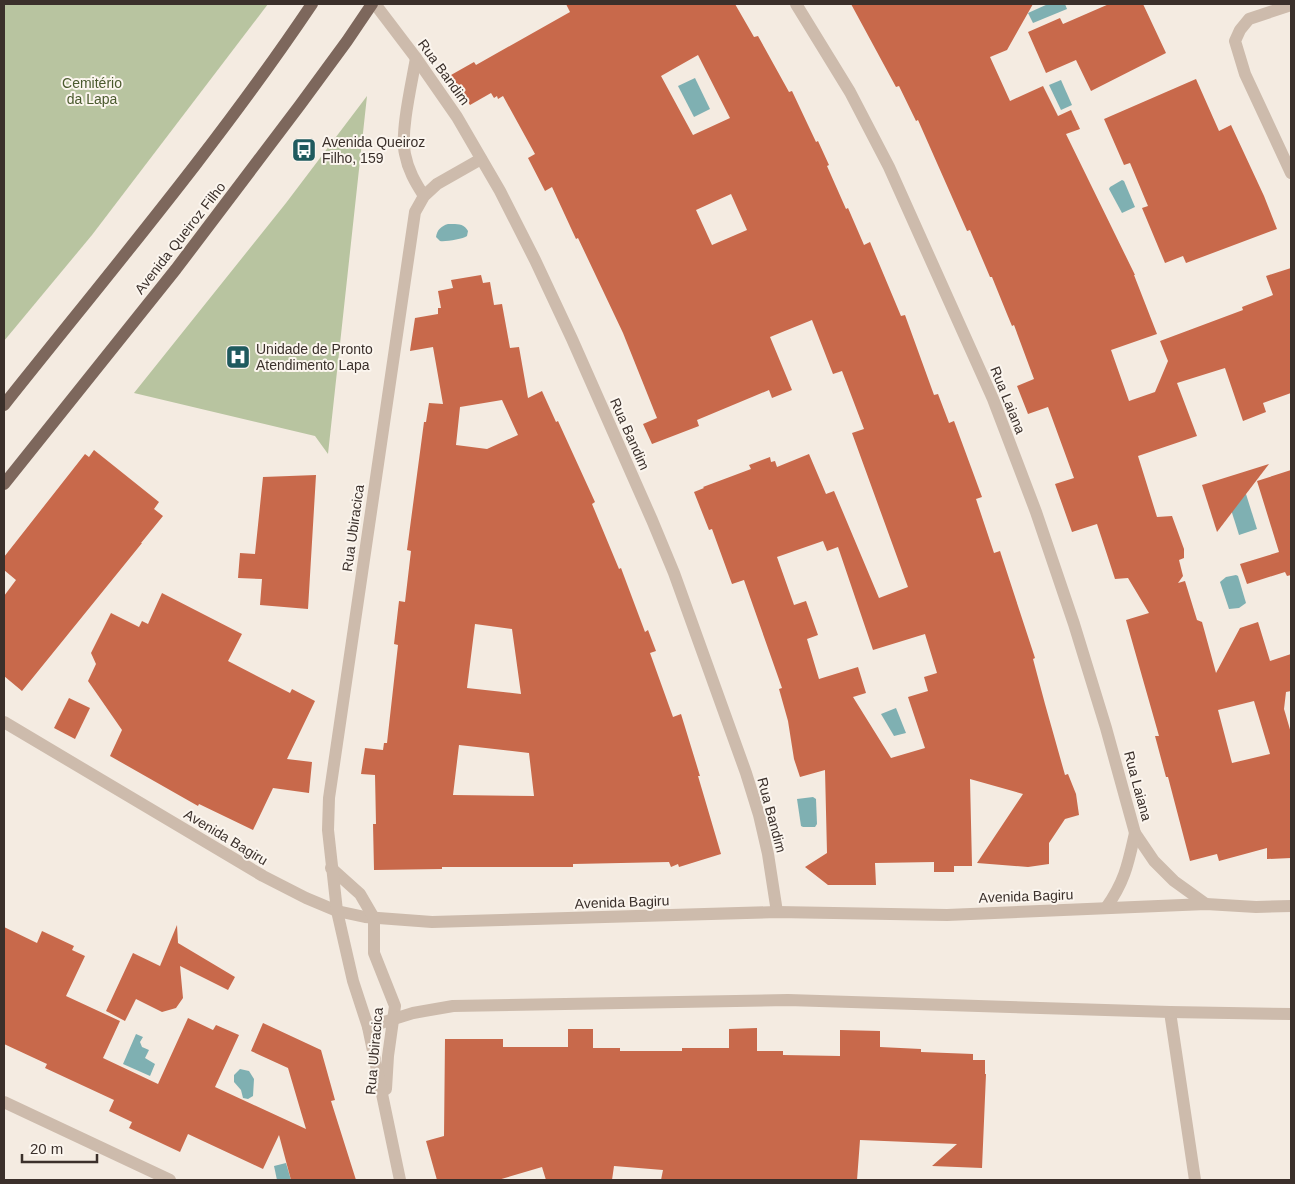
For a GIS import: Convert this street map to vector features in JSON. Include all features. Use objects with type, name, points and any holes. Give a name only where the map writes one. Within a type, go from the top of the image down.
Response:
[{"type":"main road","points":[[4,405],[222,128],[312,4]]},
{"type":"main road","name":"Avenida Queiroz Filho","points":[[4,484],[176,269],[347,42],[373,4]]},
{"type":"street","name":"Rua Bandim","points":[[373,4],[416,58],[458,117],[500,191],[548,286],[652,520],[674,573],[746,773],[759,815],[768,854],[776,912]]},
{"type":"street","name":"Rua Laiana","points":[[796,4],[850,92],[889,167],[993,399],[1036,512],[1074,624],[1135,832],[1154,861],[1174,881],[1206,904]]},
{"type":"street","points":[[1291,5],[1249,19],[1240,30],[1235,41],[1245,74],[1291,173]]},
{"type":"street","points":[[416,58],[406,123],[404,152],[411,175],[424,196]]},
{"type":"street","name":"Rua Ubiracica","points":[[400,1180],[368,1027],[353,981],[337,911],[328,830],[329,798],[415,212],[424,196],[437,184],[482,159]]},
{"type":"street","name":"Avenida Bagiru","points":[[4,722],[262,876],[337,911],[374,918],[432,922],[776,912],[947,915],[1206,904],[1291,906]]},
{"type":"street","name":"Rua Laiana","points":[[1106,908],[1118,890],[1127,870],[1135,832]]},
{"type":"street","points":[[332,868],[360,894],[374,918]]},
{"type":"street","name":"Rua Ubiracica","points":[[374,918],[374,953],[395,1006],[388,1056],[385,1106]]},
{"type":"street","points":[[368,1027],[413,1013],[453,1006],[788,1000],[1291,1014]]},
{"type":"street","points":[[1170,1012],[1195,1180]]},
{"type":"street","points":[[4,1102],[170,1180]]},
{"type":"green space","name":"Cemitério da Lapa","points":[[4,4],[268,4],[92,235],[4,341]]},
{"type":"green space","points":[[367,96],[328,454],[315,436],[134,393],[286,203]]},
{"type":"water","points":[[1048,4],[1065,4],[1067,9],[1033,23],[1028,13]]},
{"type":"water","points":[[695,78],[710,109],[694,117],[678,86]]},
{"type":"water","points":[[1061,80],[1072,105],[1061,110],[1049,85]]},
{"type":"water","points":[[1122,180],[1135,207],[1122,213],[1109,189]]},
{"type":"water","points":[[448,224],[460,224],[468,231],[467,236],[454,240],[440,241],[436,237],[437,232],[441,227]]},
{"type":"water","points":[[1246,494],[1257,529],[1239,535],[1228,500]]},
{"type":"water","points":[[1238,576],[1246,603],[1239,608],[1229,609],[1220,582],[1226,577]]},
{"type":"water","points":[[896,708],[906,733],[894,736],[881,714]]},
{"type":"water","points":[[813,797],[816,799],[817,824],[815,827],[803,827],[801,826],[797,799]]},
{"type":"water","points":[[136,1034],[143,1037],[140,1042],[142,1047],[149,1050],[145,1058],[155,1064],[150,1076],[123,1064]]},
{"type":"water","points":[[240,1069],[249,1071],[254,1079],[253,1096],[248,1099],[243,1098],[241,1090],[234,1082],[234,1075]]},
{"type":"water","points":[[286,1163],[291,1180],[277,1180],[274,1166]]},
{"type":"building","points":[[566,4],[735,4],[754,37],[758,36],[789,92],[792,91],[816,142],[818,141],[846,209],[848,208],[864,245],[870,242],[901,316],[905,315],[934,395],[938,394],[949,423],[954,421],[982,497],[976,499],[994,553],[1000,551],[1035,658],[1033,659],[1065,775],[1068,774],[1076,794],[1079,815],[1065,819],[1049,843],[1049,864],[1028,867],[977,863],[1023,794],[970,779],[972,866],[954,866],[954,872],[934,872],[934,862],[875,863],[876,885],[828,885],[805,867],[827,853],[825,770],[800,777],[794,759],[788,721],[779,689],[782,688],[744,580],[732,584],[712,529],[709,530],[694,492],[751,469],[749,465],[770,457],[771,462],[775,461],[777,467],[809,454],[826,494],[834,491],[879,598],[908,587],[852,433],[864,429],[842,371],[833,374],[812,320],[770,337],[792,390],[772,398],[769,390],[697,420],[699,426],[652,444],[643,424],[657,418],[623,333],[552,187],[545,191],[528,158],[535,154],[503,96],[498,99],[497,96],[494,98],[491,93],[470,105],[451,75],[474,62],[476,65],[570,12]],"holes":[[[698,55],[730,118],[693,135],[661,76]],[[731,194],[747,230],[712,245],[696,210]],[[823,541],[827,551],[838,547],[873,650],[925,634],[937,673],[924,677],[928,691],[908,697],[925,748],[891,758],[853,697],[866,693],[858,667],[819,679],[807,639],[818,635],[806,601],[794,605],[777,557]]]},
{"type":"building","points":[[851,4],[1033,4],[1007,50],[990,57],[1010,101],[1043,86],[1058,116],[1071,110],[1080,129],[1066,134],[1135,275],[1157,334],[1111,350],[1129,401],[1155,392],[1168,361],[1160,341],[1243,310],[1242,307],[1273,295],[1266,276],[1291,268],[1291,393],[1263,403],[1266,412],[1243,421],[1225,368],[1177,383],[1197,436],[1138,456],[1157,517],[1172,516],[1184,549],[1184,558],[1179,560],[1183,576],[1178,583],[1185,581],[1197,620],[1202,622],[1216,673],[1240,628],[1258,622],[1270,661],[1291,654],[1291,691],[1286,692],[1284,709],[1291,733],[1291,858],[1267,859],[1267,848],[1219,861],[1217,854],[1190,861],[1155,736],[1159,736],[1126,620],[1149,613],[1128,578],[1115,579],[1097,524],[1072,532],[1055,484],[1074,478],[1048,407],[1028,414],[1017,386],[1034,379],[1014,325],[1012,326],[970,230],[967,231],[918,120],[916,121],[899,86],[896,87]],"holes":[[[1254,701],[1270,754],[1232,763],[1218,710]]]},
{"type":"building","points":[[1109,4],[1143,4],[1166,53],[1091,91],[1076,60],[1046,73],[1028,32],[1060,18],[1063,24]]},
{"type":"building","points":[[1196,79],[1219,131],[1231,125],[1277,229],[1186,263],[1183,256],[1165,263],[1142,208],[1148,206],[1130,163],[1124,165],[1104,119]]},
{"type":"building","points":[[481,275],[483,283],[490,282],[494,305],[502,304],[510,348],[519,347],[528,398],[542,391],[556,422],[558,421],[595,502],[592,504],[619,569],[621,568],[645,632],[648,630],[656,651],[650,653],[673,717],[681,714],[721,854],[679,867],[678,864],[671,867],[669,862],[573,864],[573,867],[442,867],[442,869],[374,870],[373,824],[376,824],[375,775],[361,774],[365,748],[383,750],[384,743],[387,743],[398,645],[394,644],[399,601],[405,602],[411,551],[407,550],[424,422],[426,422],[429,403],[443,404],[433,347],[410,351],[415,318],[438,314],[438,308],[441,308],[438,291],[453,288],[451,280]],"holes":[[[502,400],[518,435],[487,449],[456,445],[460,407]],[[475,624],[512,629],[521,694],[467,688]],[[459,745],[529,753],[534,796],[453,795]]]},
{"type":"building","points":[[94,450],[159,502],[154,509],[163,516],[22,691],[4,676],[4,596],[16,580],[4,570],[4,557],[85,454],[89,457]]},
{"type":"building","points":[[1269,464],[1217,532],[1202,485]]},
{"type":"building","points":[[1291,470],[1291,575],[1287,576],[1285,572],[1247,584],[1240,564],[1279,552],[1257,481]]},
{"type":"building","points":[[316,475],[308,609],[260,605],[262,579],[238,578],[240,553],[255,554],[263,477]]},
{"type":"building","points":[[162,593],[242,634],[228,661],[290,693],[292,689],[315,701],[287,759],[312,762],[309,793],[273,788],[253,830],[199,804],[198,806],[110,756],[122,730],[88,681],[96,664],[91,653],[111,613],[139,627],[142,621],[148,624]]},
{"type":"building","points":[[69,698],[90,708],[75,739],[54,728]]},
{"type":"building","points":[[177,925],[178,943],[235,977],[228,990],[180,966],[183,998],[176,1008],[162,1012],[136,999],[125,1021],[106,1011],[133,953],[160,966]]},
{"type":"building","points":[[4,927],[37,943],[42,931],[74,946],[72,950],[85,956],[66,996],[120,1021],[103,1058],[158,1084],[188,1018],[213,1030],[216,1025],[239,1035],[215,1087],[306,1129],[288,1068],[251,1051],[263,1023],[321,1050],[335,1100],[331,1101],[356,1180],[291,1180],[279,1135],[263,1169],[188,1134],[180,1152],[129,1128],[132,1122],[109,1111],[114,1100],[45,1068],[47,1064],[4,1044]]},
{"type":"building","points":[[757,1028],[757,1051],[783,1051],[783,1055],[840,1056],[840,1030],[880,1031],[880,1047],[921,1049],[921,1052],[973,1054],[973,1060],[985,1060],[982,1168],[932,1166],[957,1144],[860,1140],[857,1180],[661,1180],[663,1170],[614,1166],[612,1180],[546,1180],[542,1167],[498,1180],[437,1180],[426,1141],[444,1136],[445,1039],[503,1039],[503,1047],[568,1047],[568,1029],[593,1029],[593,1048],[620,1048],[620,1051],[682,1051],[682,1048],[729,1048],[729,1029]]},
{"type":"place","name":"Avenida Queiroz Filho, 159","points":[[304,150]]},
{"type":"place","name":"Unidade de Pronto Atendimento Lapa","points":[[238,357]]}]
